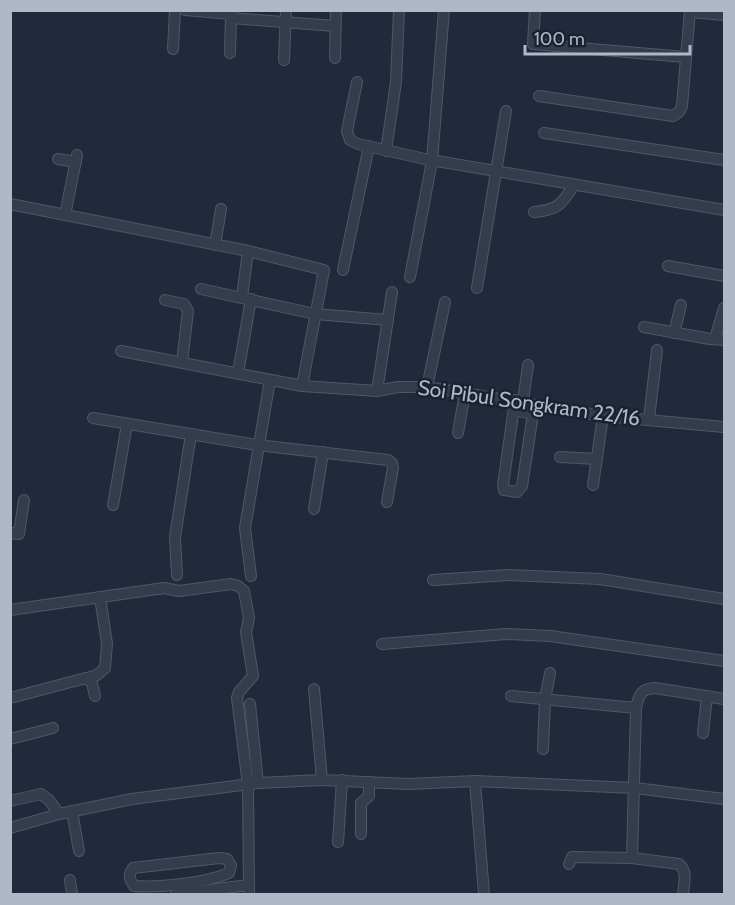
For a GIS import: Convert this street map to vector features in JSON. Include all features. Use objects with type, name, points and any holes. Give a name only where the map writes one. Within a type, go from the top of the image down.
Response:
[{"type":"street","points":[[173,49],[175,10]]},
{"type":"street","points":[[185,10],[336,26]]},
{"type":"street","points":[[284,60],[286,10]]},
{"type":"street","points":[[335,58],[336,10]]},
{"type":"street","points":[[386,150],[396,82],[399,10]]},
{"type":"street","points":[[410,277],[432,161],[444,10]]},
{"type":"street","points":[[535,10],[533,44],[685,57]]},
{"type":"street","points":[[539,96],[673,116],[682,106],[690,11],[724,15]]},
{"type":"street","points":[[230,53],[231,14]]},
{"type":"street","points":[[357,82],[347,131],[353,143],[432,161],[724,210]]},
{"type":"street","points":[[477,288],[506,111]]},
{"type":"street","points":[[544,133],[724,160]]},
{"type":"street","points":[[343,270],[369,146]]},
{"type":"street","points":[[58,159],[76,159],[65,216]]},
{"type":"street","points":[[534,212],[559,206],[574,184]]},
{"type":"street","points":[[10,204],[215,244],[324,270],[302,386]]},
{"type":"street","points":[[215,244],[221,209]]},
{"type":"street","points":[[238,373],[246,298],[248,251]]},
{"type":"street","points":[[668,266],[724,276]]},
{"type":"street","points":[[201,289],[315,314],[388,320]]},
{"type":"street","points":[[377,391],[392,292]]},
{"type":"street","points":[[165,300],[184,304],[189,310],[182,362]]},
{"type":"street","points":[[427,387],[445,302]]},
{"type":"street","points":[[674,333],[681,305]]},
{"type":"street","points":[[644,327],[720,340],[724,308]]},
{"type":"street","points":[[649,419],[657,350]]},
{"type":"street","name":"Soi Pibul Songkram 22/16","points":[[120,351],[302,386],[377,391],[398,387],[427,387],[517,404],[603,416],[724,427]]},
{"type":"street","points":[[517,404],[533,414],[522,486],[517,492],[504,490],[502,485],[517,404],[528,365]]},
{"type":"street","points":[[251,576],[244,528],[270,380]]},
{"type":"street","points":[[459,433],[465,393]]},
{"type":"street","points":[[593,484],[603,416]]},
{"type":"street","points":[[93,418],[257,445],[388,460],[392,463],[387,502]]},
{"type":"street","points":[[113,505],[127,424]]},
{"type":"street","points":[[177,575],[175,537],[192,434]]},
{"type":"street","points":[[508,450],[527,452]]},
{"type":"street","points":[[314,509],[323,452]]},
{"type":"street","points":[[560,457],[597,459]]},
{"type":"street","points":[[10,533],[19,534],[24,500]]},
{"type":"street","points":[[433,580],[509,575],[600,579],[724,599]]},
{"type":"street","points":[[10,610],[164,588],[179,591],[231,584],[238,586],[244,591],[249,618],[246,632],[254,676],[239,692],[237,698],[253,784]]},
{"type":"street","points":[[10,698],[97,675],[105,668],[107,644],[100,597]]},
{"type":"street","points":[[381,644],[506,633],[550,636],[724,661]]},
{"type":"street","points":[[543,749],[545,700],[550,673]]},
{"type":"street","points":[[84,679],[92,683],[95,696]]},
{"type":"street","points":[[632,858],[638,697],[646,689],[655,688],[724,699]]},
{"type":"street","points":[[314,689],[322,780]]},
{"type":"street","points":[[511,696],[636,708]]},
{"type":"street","points":[[703,733],[707,696]]},
{"type":"street","points":[[176,894],[249,890],[248,862],[253,784],[250,704]]},
{"type":"street","points":[[10,739],[53,728]]},
{"type":"street","points":[[10,828],[59,813],[132,799],[253,784],[322,780],[408,784],[475,781],[635,788],[724,799]]},
{"type":"street","points":[[338,842],[342,780]]},
{"type":"street","points":[[475,781],[484,894]]},
{"type":"street","points":[[361,834],[361,803],[369,796],[369,782]]},
{"type":"street","points":[[10,801],[41,794],[59,813]]},
{"type":"street","points":[[72,811],[79,851]]},
{"type":"street","points":[[569,864],[572,857],[632,858],[679,864],[685,874],[683,894]]},
{"type":"street","points":[[219,858],[227,859],[231,865],[229,873],[210,879],[146,887],[134,886],[129,873],[134,868],[219,858]]},
{"type":"street","points":[[231,865],[248,862]]},
{"type":"street","points":[[70,880],[72,894]]}]
